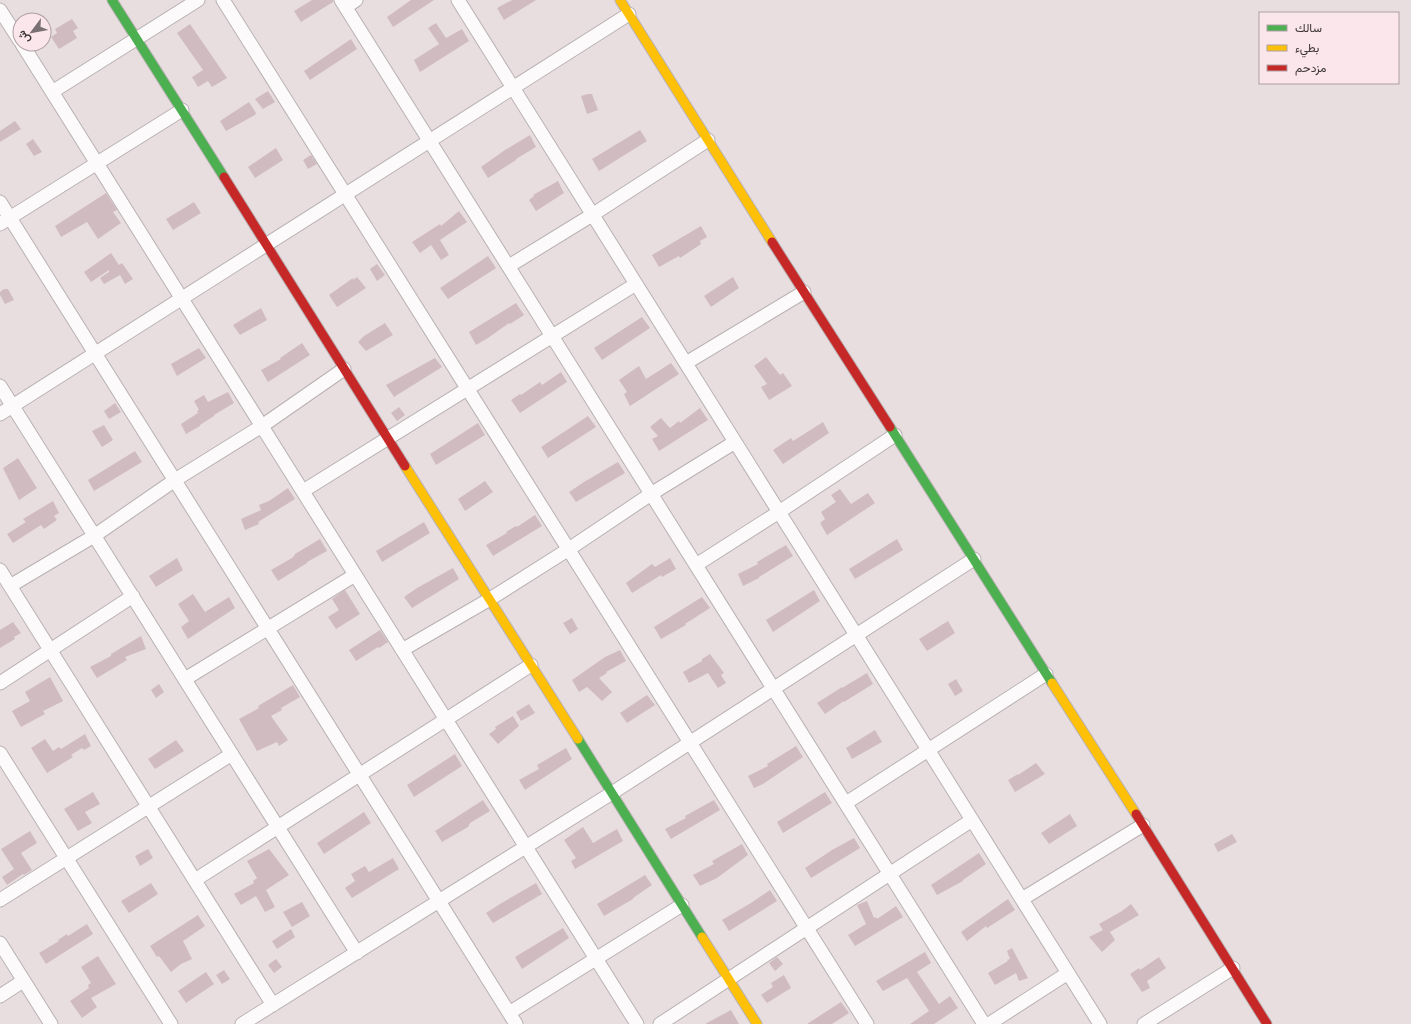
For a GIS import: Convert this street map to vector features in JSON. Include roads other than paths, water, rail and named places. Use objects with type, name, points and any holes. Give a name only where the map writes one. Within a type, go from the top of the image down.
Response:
[{"type":"street","points":[[112,0],[757,1024]]},
{"type":"street","points":[[52,92],[198,0]]},
{"type":"street","points":[[223,0],[867,1024]]},
{"type":"street","points":[[458,0],[1100,1024]]},
{"type":"street","points":[[620,0],[1143,825],[1267,1024]]},
{"type":"street","points":[[348,2],[430,141],[984,1024]]},
{"type":"street","points":[[0,414],[182,300],[629,14]]},
{"type":"street","points":[[1,15],[12,30]]},
{"type":"street","points":[[27,52],[637,1024]]},
{"type":"street","points":[[5,221],[182,110]]},
{"type":"street","points":[[509,266],[592,215],[708,140]]},
{"type":"street","points":[[0,202],[5,221],[95,354],[516,1024]]},
{"type":"street","points":[[303,491],[636,284]]},
{"type":"street","points":[[686,363],[804,292]]},
{"type":"street","points":[[10,586],[94,536],[175,480],[262,426],[344,369]]},
{"type":"street","points":[[0,386],[357,952]]},
{"type":"street","points":[[696,565],[895,435]]},
{"type":"street","points":[[402,650],[490,599],[569,549],[651,494],[735,442]]},
{"type":"street","points":[[242,1024],[612,794],[773,688],[974,559]]},
{"type":"street","points":[[0,570],[273,1005]]},
{"type":"street","points":[[185,679],[355,575]]},
{"type":"street","points":[[0,683],[133,596]]},
{"type":"street","points":[[195,880],[531,665]]},
{"type":"street","points":[[846,803],[929,751],[1046,674]]},
{"type":"street","points":[[0,753],[171,1024]]},
{"type":"street","points":[[0,900],[232,754]]},
{"type":"street","points":[[660,1024],[972,820]]},
{"type":"street","points":[[1022,899],[1143,825]]},
{"type":"street","points":[[509,1013],[682,905]]},
{"type":"street","points":[[0,943],[50,1024]]},
{"type":"street","points":[[1144,1024],[1233,968]]},
{"type":"street","points":[[989,1024],[1068,973]]},
{"type":"street","points":[[0,996],[24,981]]}]
